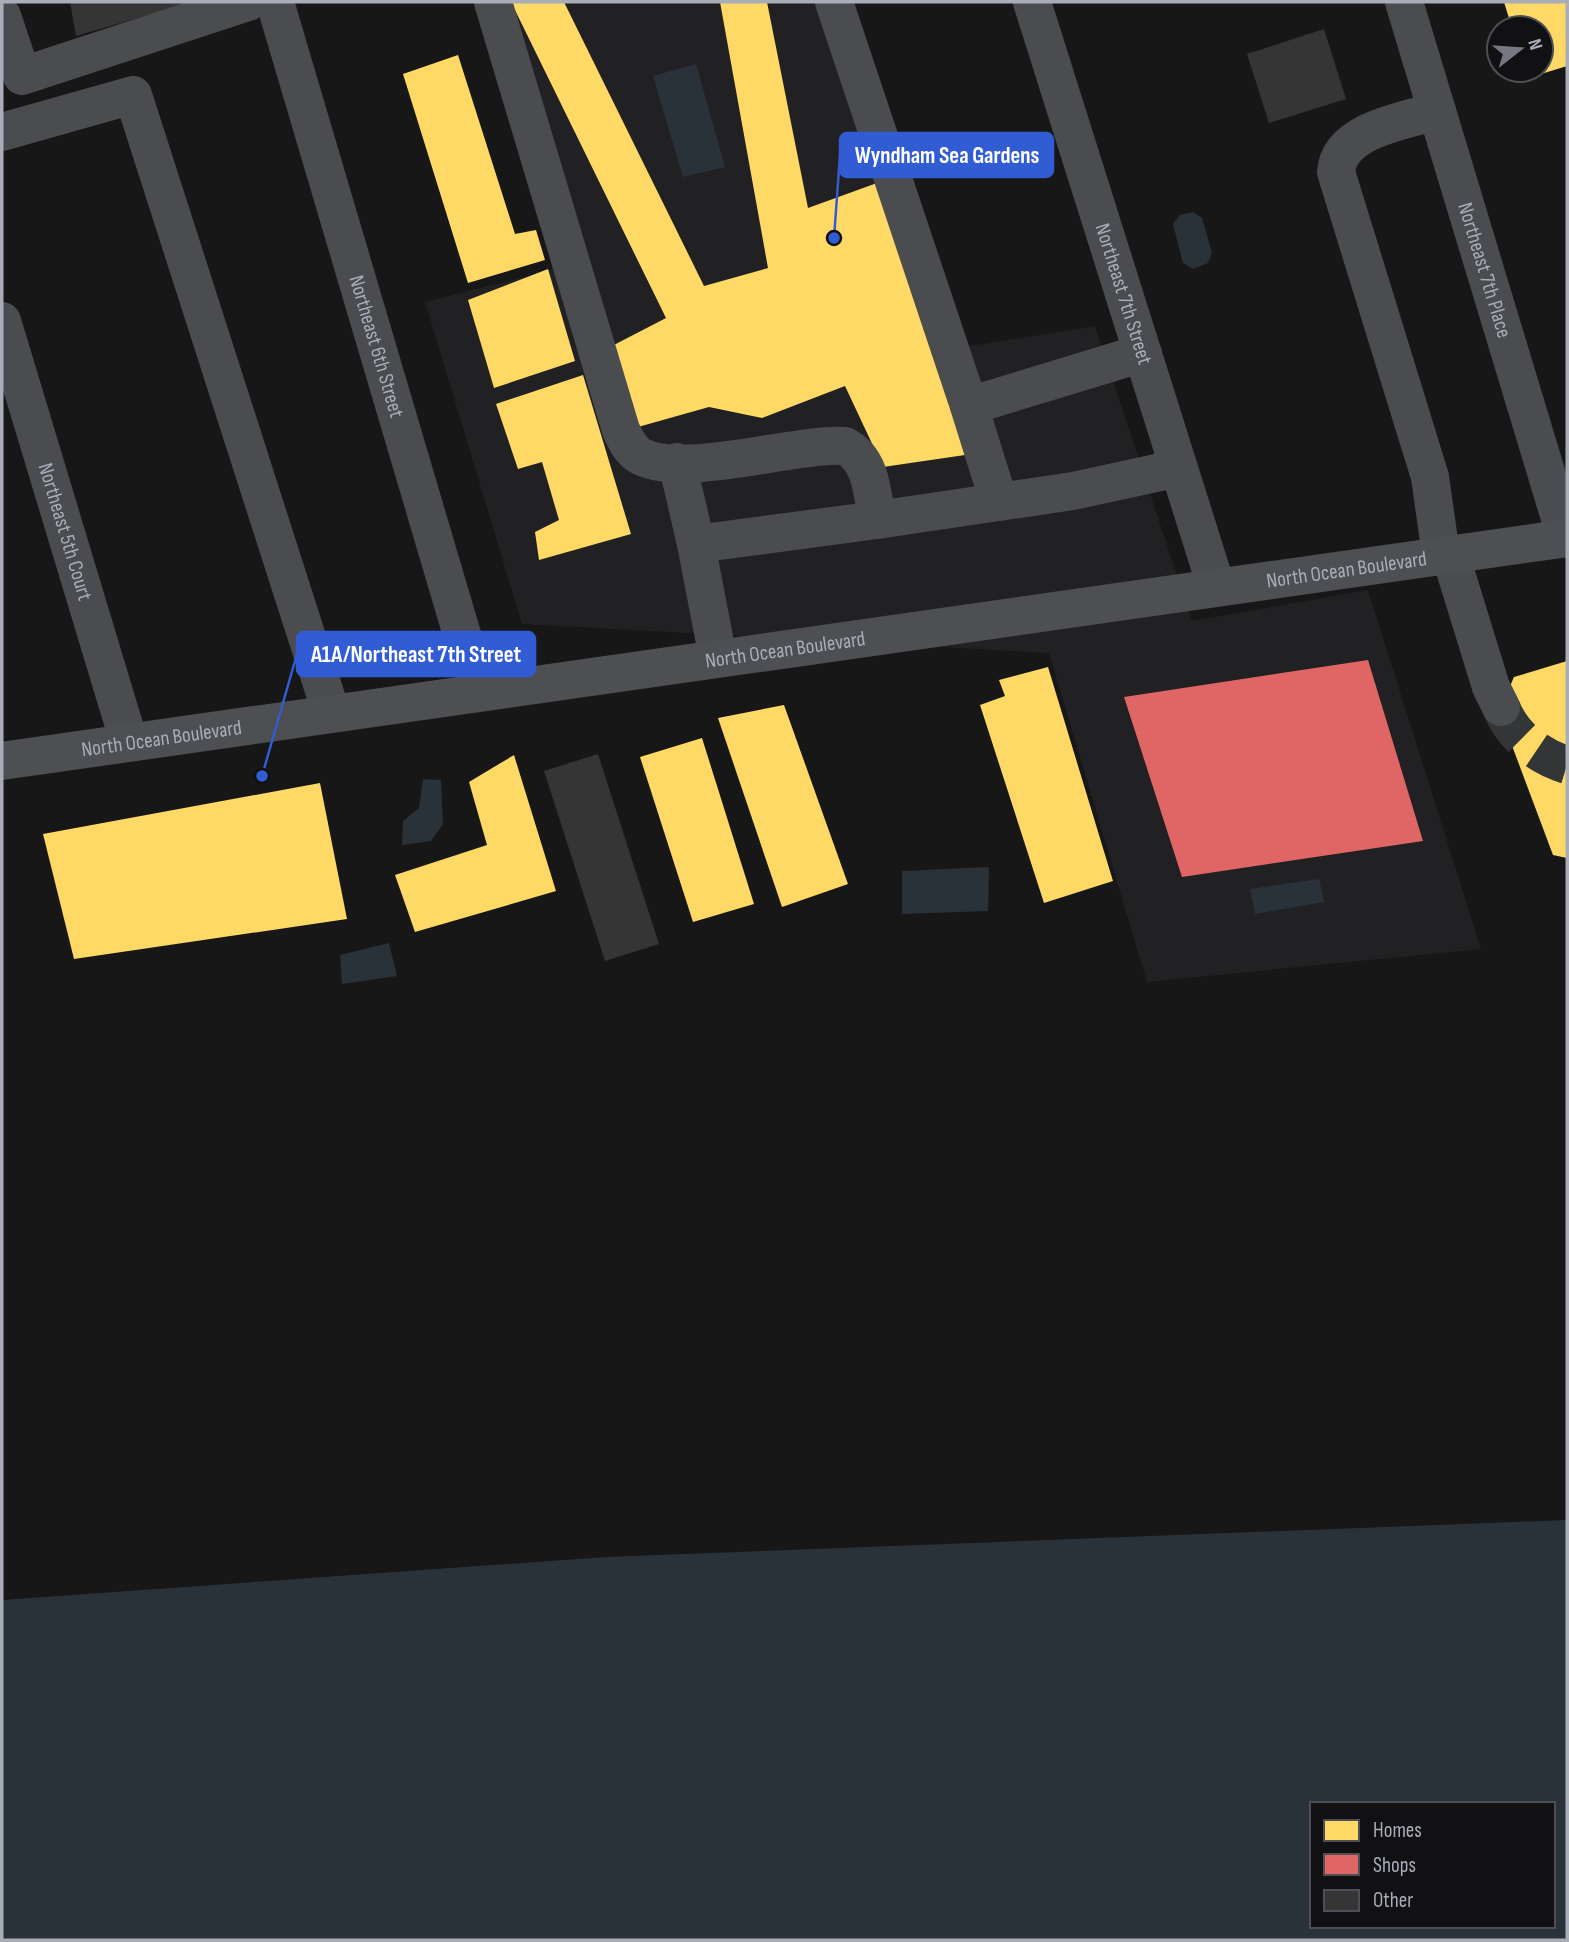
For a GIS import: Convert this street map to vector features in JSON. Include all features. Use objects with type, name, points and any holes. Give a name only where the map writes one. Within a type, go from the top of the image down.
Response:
[{"type":"main road","name":"North Ocean Boulevard","points":[[2,761],[1567,538]]},
{"type":"street","points":[[2,16],[12,79],[248,2]]},
{"type":"street","name":"Northeast 6th Street","points":[[275,2],[479,692]]},
{"type":"street","points":[[493,2],[621,430],[628,445],[639,455],[656,461],[721,460],[845,446],[854,451],[870,477],[877,520]]},
{"type":"street","points":[[834,2],[999,502]]},
{"type":"street","name":"Northeast 7th Street","points":[[1031,2],[1216,586]]},
{"type":"street","name":"Northeast 7th Place","points":[[1404,2],[1567,538]]},
{"type":"street","points":[[2,132],[133,95],[331,712]]},
{"type":"street","points":[[1437,111],[1385,126],[1346,145],[1337,158],[1336,172],[1430,477],[1445,554],[1491,687],[1501,707]]},
{"type":"street","name":"Northeast 5th Court","points":[[2,321],[130,742]]},
{"type":"street","points":[[969,406],[1143,353]]},
{"type":"street","points":[[677,461],[718,658]]},
{"type":"street","points":[[696,544],[999,502],[1087,488],[1179,468]]},
{"type":"shaded area","points":[[502,2],[850,2],[964,347],[1095,326],[1192,621],[1368,590],[1481,949],[1147,982],[1049,653],[522,624],[425,302],[587,261]]},
{"type":"shaded area","points":[[696,64],[725,167],[683,177],[653,76]]},
{"type":"shaded area","points":[[1193,212],[1202,218],[1212,253],[1208,263],[1193,269],[1183,263],[1173,224],[1180,215]]},
{"type":"shaded area","points":[[423,779],[441,780],[443,824],[431,841],[402,845],[403,821],[419,808]]},
{"type":"shaded area","points":[[989,867],[988,911],[902,914],[902,871]]},
{"type":"shaded area","points":[[1319,879],[1324,902],[1255,914],[1250,889]]},
{"type":"shaded area","points":[[389,943],[397,976],[342,984],[340,955]]},
{"type":"shaded area","points":[[1567,1520],[1567,1940],[2,1940],[2,1600],[606,1557]]},
{"type":"building: Homes","points":[[511,2],[564,2],[704,286],[768,268],[720,2],[767,2],[808,208],[888,179],[965,455],[883,467],[845,386],[762,418],[709,407],[638,427],[610,347],[666,318]]},
{"type":"building: Homes","points":[[1504,2],[1567,2],[1567,66],[1555,70],[1555,14],[1508,14]]},
{"type":"building: Homes","points":[[458,55],[515,234],[536,230],[545,260],[468,283],[403,74]]},
{"type":"building: Homes","points":[[548,269],[575,361],[494,388],[468,300]]},
{"type":"building: Homes","points":[[583,375],[631,534],[539,560],[535,532],[559,520],[542,462],[518,469],[496,404]]},
{"type":"building: Homes","points":[[1567,661],[1567,858],[1553,855],[1499,711],[1514,677]]},
{"type":"building: Homes","points":[[1048,667],[1113,881],[1044,903],[980,705],[1005,696],[999,680]]},
{"type":"building: Homes","points":[[784,705],[848,884],[782,907],[718,718]]},
{"type":"building: Homes","points":[[702,738],[754,904],[693,922],[640,757]]},
{"type":"building: Homes","points":[[514,755],[556,891],[415,932],[395,875],[487,845],[469,782]]},
{"type":"building: Homes","points":[[320,783],[347,919],[74,959],[43,834]]},
{"type":"building: Shops","points":[[1368,660],[1423,841],[1182,877],[1124,697]]},
{"type":"building: Other","points":[[70,2],[193,2],[76,36]]},
{"type":"building: Other","points":[[1324,29],[1346,99],[1269,123],[1247,54]]},
{"type":"building: Other","points":[[598,754],[659,944],[605,961],[544,771]]},
{"type":"tunnel","points":[[1501,707],[1512,727],[1527,744],[1567,765]]},
{"type":"place","name":"Wyndham Sea Gardens","points":[[834,238]]},
{"type":"place","name":"A1A/Northeast 7th Street","points":[[262,776]]}]
